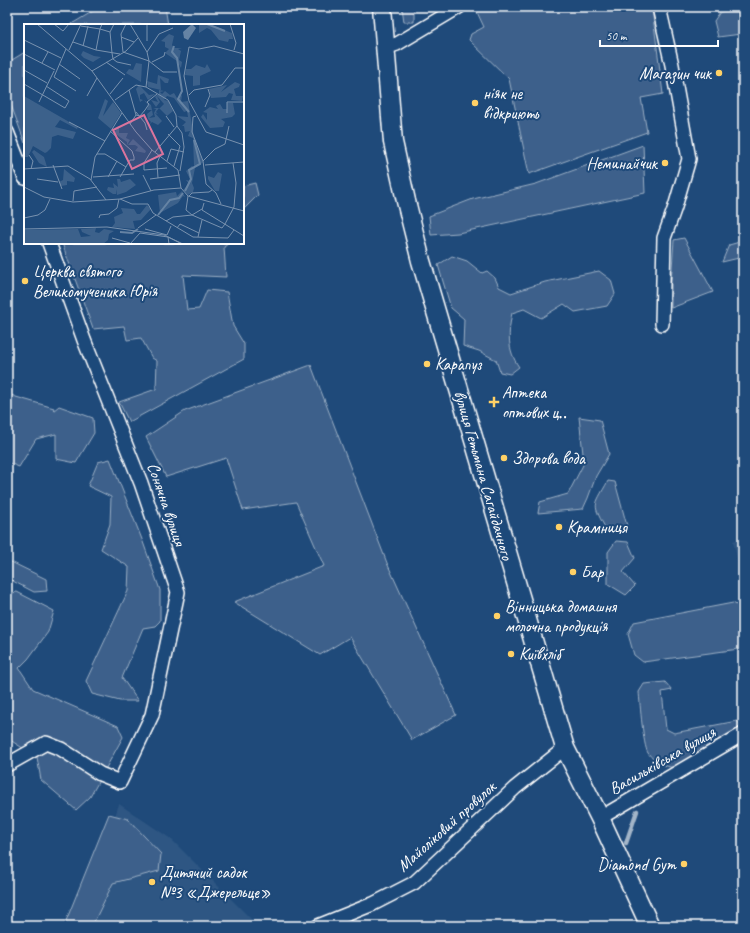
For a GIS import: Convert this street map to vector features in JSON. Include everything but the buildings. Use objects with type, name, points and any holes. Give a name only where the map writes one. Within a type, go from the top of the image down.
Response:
[{"type":"main road","name":"вулиця Гетьмана Сагайдачного","points":[[382,7],[394,142],[406,202],[421,261],[566,748],[650,926]]},
{"type":"street","points":[[385,48],[397,44],[459,7]]},
{"type":"street","points":[[659,7],[689,159],[664,238],[662,324]]},
{"type":"street","points":[[7,132],[24,175]]},
{"type":"street","name":"Сонячна вулиця","points":[[7,764],[46,743],[61,749],[100,774],[120,782],[152,715],[178,592],[142,483],[84,340],[49,244]]},
{"type":"street","name":"Васильківська вулиця","points":[[600,818],[743,734]]},
{"type":"street","name":"Майоліковий провулок","points":[[318,926],[373,904],[414,882],[515,788],[566,748]]},
{"type":"shaded area","points":[[100,7],[165,7],[168,24],[72,24]]},
{"type":"shaded area","points":[[402,7],[414,7],[414,22],[404,22]]},
{"type":"shaded area","points":[[480,7],[651,7],[663,94],[641,98],[647,132],[529,174],[509,79],[469,40],[471,34],[484,27],[476,10]]},
{"type":"shaded area","points":[[738,9],[742,21],[741,34],[718,37],[714,21],[720,12]]},
{"type":"shaded area","points":[[24,53],[24,140],[7,94],[7,63]]},
{"type":"shaded area","points":[[643,145],[645,193],[458,233],[431,235],[429,216],[473,199],[536,184]]},
{"type":"shaded area","points":[[255,183],[258,195],[244,209],[244,186]]},
{"type":"shaded area","points":[[684,238],[713,292],[671,308],[674,240]]},
{"type":"shaded area","points":[[743,241],[743,257],[722,262],[729,245]]},
{"type":"shaded area","points":[[62,244],[228,244],[224,247],[226,277],[183,275],[187,310],[199,309],[207,290],[227,292],[233,326],[244,344],[244,359],[129,422],[119,402],[156,389],[157,361],[152,358],[141,338],[127,340],[124,326],[93,329]]},
{"type":"shaded area","points":[[452,256],[467,261],[482,273],[487,271],[495,278],[499,287],[511,293],[545,282],[599,271],[611,280],[615,294],[607,306],[575,312],[564,304],[541,318],[524,309],[512,313],[509,334],[510,348],[519,367],[510,374],[500,372],[496,360],[479,351],[463,346],[464,319],[451,308],[438,265]]},
{"type":"shaded area","points":[[311,365],[387,563],[456,715],[412,740],[350,637],[320,655],[234,602],[324,566],[296,502],[243,510],[226,458],[166,477],[146,437],[185,411]]},
{"type":"shaded area","points":[[7,393],[54,408],[53,411],[59,406],[93,418],[94,433],[76,463],[56,459],[56,434],[36,439],[19,467],[7,462]]},
{"type":"shaded area","points":[[579,417],[600,420],[609,454],[596,476],[583,509],[538,513],[540,502],[568,494],[584,463]]},
{"type":"shaded area","points":[[110,459],[143,542],[160,590],[160,621],[155,626],[143,628],[122,678],[138,701],[120,701],[92,694],[86,681],[128,591],[129,567],[101,549],[110,524],[111,497],[88,486],[98,462]]},
{"type":"shaded area","points":[[608,481],[615,482],[627,526],[622,532],[607,531],[597,510],[597,501]]},
{"type":"shaded area","points":[[743,538],[743,583],[733,541]]},
{"type":"shaded area","points":[[616,541],[628,542],[635,558],[623,572],[635,586],[626,595],[608,584],[608,552]]},
{"type":"shaded area","points":[[7,560],[46,579],[47,591],[34,592],[7,578]]},
{"type":"shaded area","points":[[17,592],[54,611],[48,632],[28,659],[19,668],[33,689],[118,726],[123,737],[90,797],[76,810],[41,780],[37,757],[10,740],[7,736],[7,594]]},
{"type":"shaded area","points":[[733,603],[743,609],[743,647],[739,649],[643,662],[634,655],[628,634],[634,622]]},
{"type":"shaded area","points":[[665,682],[672,690],[662,692],[666,729],[674,733],[737,721],[743,728],[675,768],[657,762],[646,749],[639,692],[644,684]]},
{"type":"shaded area","name":"Дитячий садок №3 «Джерельце»","points":[[119,804],[171,839],[258,926],[74,926]]},
{"type":"shaded area","points":[[109,814],[128,819],[161,854],[159,871],[113,883],[92,926],[64,926]]},
{"type":"waterway","points":[[626,843],[637,811]]},
{"type":"place","name":"Магазин чик","points":[[719,73]]},
{"type":"place","name":"ніяк не відкриють","points":[[475,103]]},
{"type":"place","name":"Неминайчик","points":[[665,163]]},
{"type":"place","name":"Церква святого Великомученика Юрія","points":[[25,281]]},
{"type":"place","name":"Карапуз","points":[[427,364]]},
{"type":"place","name":"Аптека оптових ц‥","points":[[494,402]]},
{"type":"place","name":"Здорова вода","points":[[504,458]]},
{"type":"place","name":"Крамниця","points":[[559,527]]},
{"type":"place","name":"Бар","points":[[573,572]]},
{"type":"place","name":"Вінницька домашня молочна продукція","points":[[497,616]]},
{"type":"place","name":"Київхліб","points":[[511,654]]},
{"type":"place","name":"Diamond Gym","points":[[684,864]]},
{"type":"place","name":"Дитячий садок №3 «Джерельце»","points":[[152,882]]}]
